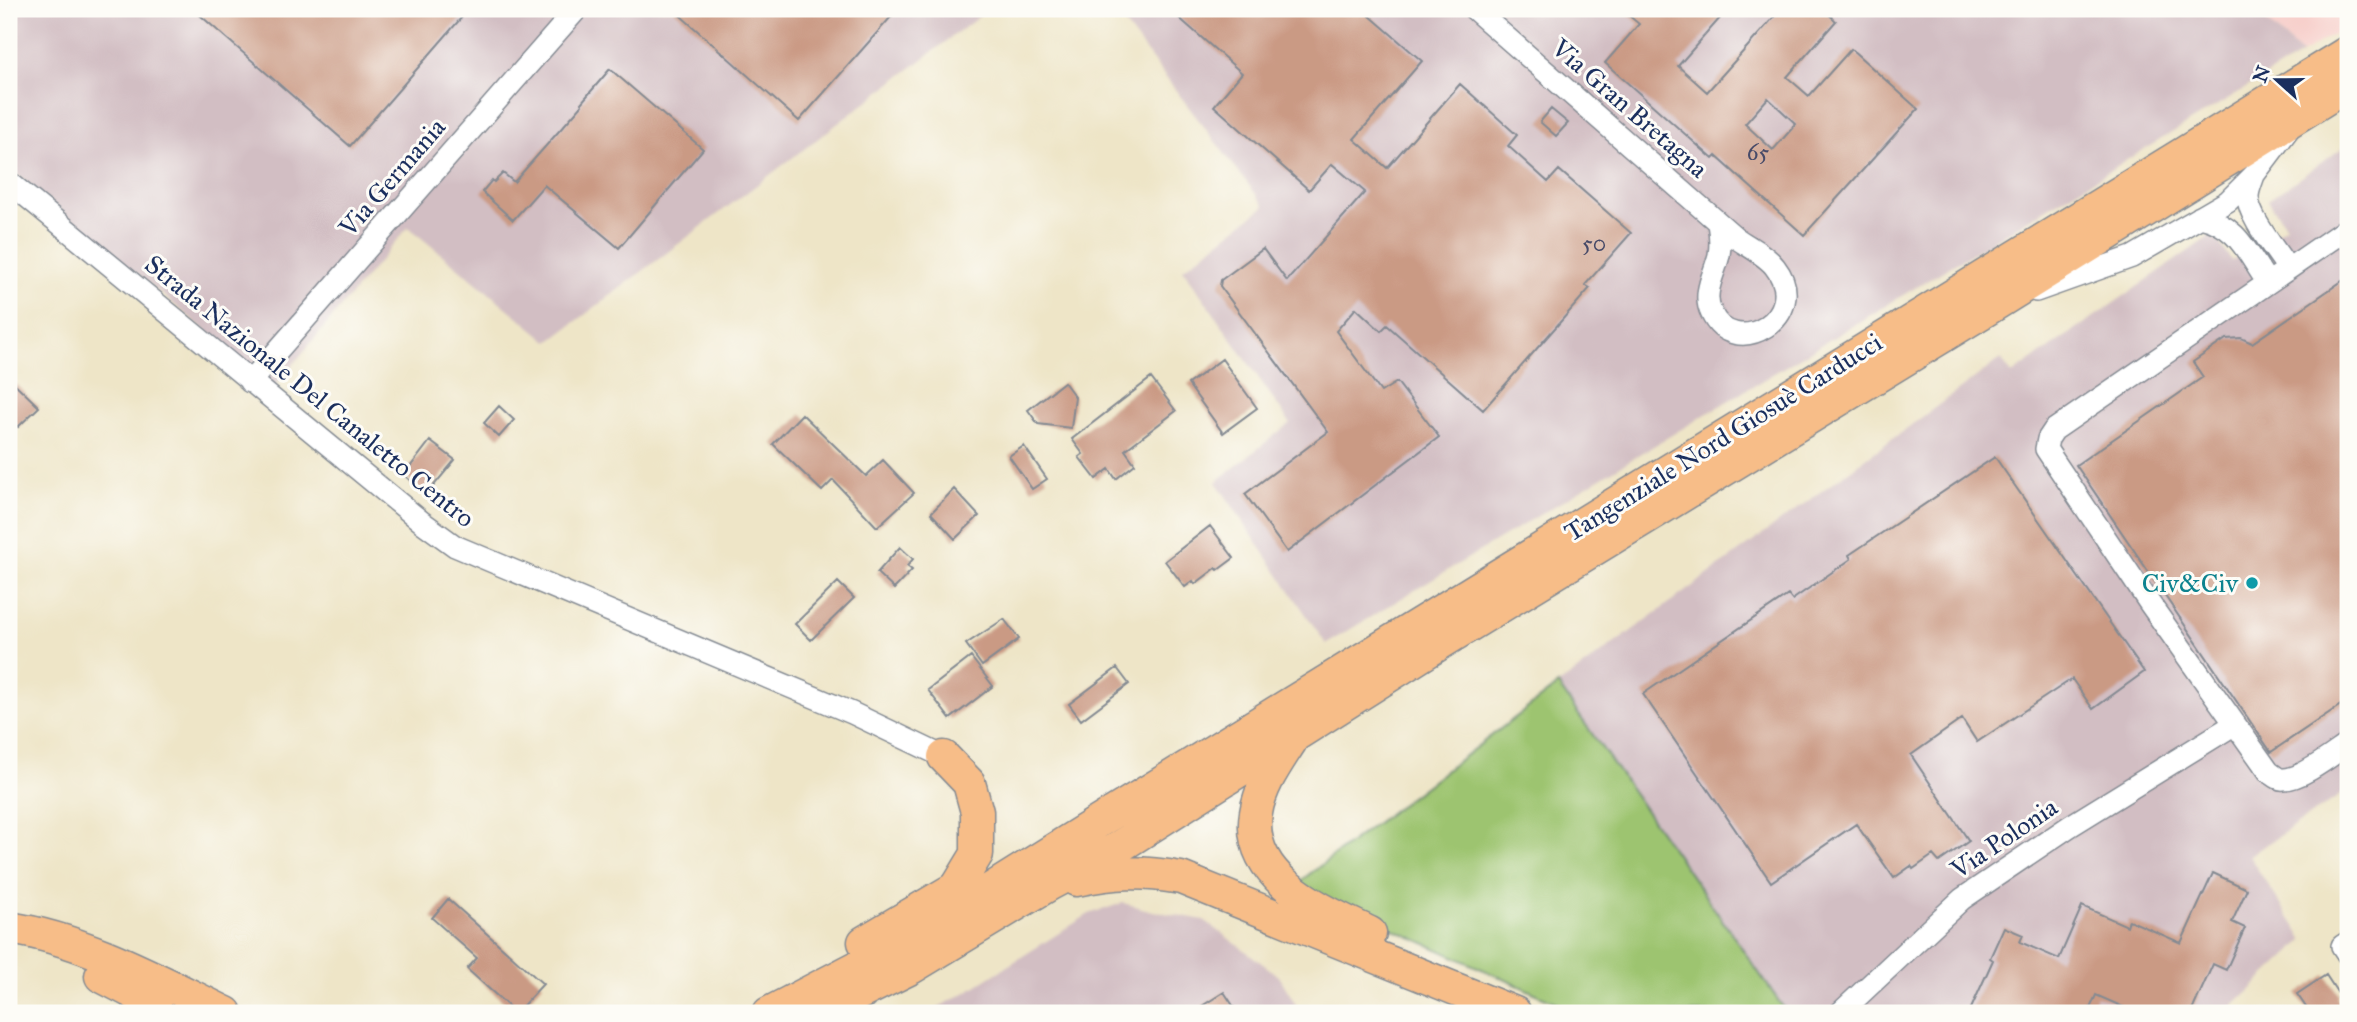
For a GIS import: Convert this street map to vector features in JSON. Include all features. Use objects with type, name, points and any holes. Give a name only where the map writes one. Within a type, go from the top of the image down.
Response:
[{"type":"highway","name":"Tangenziale Nord Giosuè Carducci","points":[[820,1000],[1098,822],[2348,52]]},
{"type":"highway","name":"Tangenziale Nord Giosuè Carducci","points":[[820,1000],[911,968],[1050,884],[1114,850],[1296,733],[2348,85]]},
{"type":"highway","points":[[1296,733],[1262,790],[1255,814],[1256,839],[1265,861],[1284,884],[1314,906],[1534,1013]]},
{"type":"highway","points":[[769,1013],[820,1000],[835,959],[957,887],[977,854],[977,812],[969,783],[944,757]]},
{"type":"highway","points":[[1050,884],[1113,873],[1145,872],[1181,878],[1516,1013]]},
{"type":"highway","points":[[9,928],[30,931],[78,946],[226,1013]]},
{"type":"highway","points":[[9,950],[71,965],[102,977],[136,994],[158,1013]]},
{"type":"street","name":"Via Germania","points":[[250,382],[577,9]]},
{"type":"street","name":"Via Gran Bretagna","points":[[1474,9],[1718,223],[1775,266],[1783,281],[1785,301],[1779,317],[1769,327],[1758,332],[1732,332],[1721,326],[1711,313],[1708,299],[1721,240],[1718,223]]},
{"type":"street","points":[[1994,305],[2133,257],[2228,201],[2254,175],[2299,116]]},
{"type":"street","points":[[2254,175],[2248,194],[2249,205],[2288,269]]},
{"type":"street","name":"Strada Nazionale Del Canaletto Centro","points":[[9,182],[250,382],[439,536],[455,546],[852,713],[944,757]]},
{"type":"street","points":[[2200,217],[2226,226],[2267,284]]},
{"type":"street","points":[[2348,228],[2054,430],[2046,449],[2150,604],[2227,728],[2269,772],[2285,780],[2313,767],[2348,744]]},
{"type":"street","name":"Via Polonia","points":[[1840,1013],[1962,900],[2070,826],[2227,728]]},
{"type":"street","points":[[2348,942],[2342,946],[2348,955]]},
{"type":"shaded area","points":[[9,9],[989,9],[549,342],[408,227],[274,387],[9,168]]},
{"type":"shaded area","points":[[1113,9],[2253,9],[2302,54],[1326,644],[1216,482],[1290,423],[1183,269],[1265,206]]},
{"type":"shaded area","points":[[2253,9],[2348,9],[2348,25],[2302,54]]},
{"type":"shaded area","points":[[2348,144],[2348,790],[2249,856],[2304,940],[2226,1013],[1787,1013],[1558,685],[2001,359],[2012,374],[2213,234],[2232,261],[2286,226],[2268,200]]},
{"type":"shaded area","points":[[1123,903],[1204,920],[1279,976],[1301,1013],[927,1013],[965,993],[1089,914]]},
{"type":"green space","points":[[1558,685],[1787,1013],[1579,1013],[1313,893],[1299,882]]},
{"type":"building","points":[[193,9],[469,9],[350,146]]},
{"type":"building","points":[[673,9],[898,9],[799,121]]},
{"type":"building","points":[[1169,9],[1362,9],[1422,61],[1354,139],[1387,168],[1460,84],[1517,135],[1508,146],[1548,182],[1559,170],[1631,233],[1585,285],[1590,288],[1483,410],[1387,325],[1381,331],[1356,308],[1336,331],[1381,392],[1397,382],[1439,437],[1287,552],[1245,494],[1328,432],[1220,286],[1221,280],[1263,249],[1287,281],[1365,192],[1332,164],[1309,190],[1214,106],[1242,73]]},
{"type":"building","points":[[1621,9],[1728,9],[1678,66],[1707,92],[1781,9],[1823,9],[1836,21],[1787,77],[1809,96],[1851,49],[1918,109],[1804,235],[1716,156],[1713,159],[1605,63],[1639,24]],"holes":[[[1768,98],[1796,124],[1773,150],[1745,124]]]},
{"type":"building","points":[[610,69],[703,149],[619,248],[544,185],[513,220],[482,192],[492,180],[494,182],[503,173],[514,182]]},
{"type":"building","points":[[1551,109],[1568,123],[1556,136],[1540,122]]},
{"type":"building","name":"Civ&Civ","points":[[2348,277],[2348,700],[2271,752],[2076,465],[2203,377],[2193,362],[2226,339],[2241,338],[2252,343]]},
{"type":"building","points":[[1222,359],[1257,408],[1223,433],[1188,384]]},
{"type":"building","points":[[9,378],[39,407],[18,427],[9,418]]},
{"type":"building","points":[[1151,378],[1176,411],[1125,450],[1135,464],[1116,479],[1109,469],[1096,479],[1079,457],[1083,454],[1072,439]]},
{"type":"building","points":[[1064,382],[1075,397],[1071,428],[1038,424],[1028,410]]},
{"type":"building","points":[[499,406],[514,420],[499,437],[484,423]]},
{"type":"building","points":[[802,414],[866,476],[883,460],[914,493],[877,527],[833,480],[822,491],[773,444]]},
{"type":"building","points":[[430,441],[455,460],[426,495],[404,475]]},
{"type":"building","points":[[1024,446],[1047,479],[1032,489],[1009,456]]},
{"type":"building","points":[[1995,457],[2144,672],[2093,709],[2072,679],[1977,742],[1962,719],[1911,755],[1969,841],[1939,862],[1933,855],[1894,878],[1856,824],[1771,882],[1643,694],[1788,595],[1792,600],[1851,559],[1849,555]]},
{"type":"building","points":[[954,489],[979,516],[955,539],[931,513]]},
{"type":"building","points":[[1210,526],[1234,558],[1195,584],[1193,581],[1185,587],[1165,561]]},
{"type":"building","points":[[900,547],[913,559],[907,566],[912,570],[894,589],[877,573]]},
{"type":"building","points":[[838,582],[854,598],[811,640],[795,624]]},
{"type":"building","points":[[1004,619],[1019,639],[982,666],[966,644]]},
{"type":"building","points":[[971,657],[993,686],[950,719],[928,690]]},
{"type":"building","points":[[1117,668],[1129,684],[1081,720],[1069,704]]},
{"type":"building","points":[[2213,873],[2247,889],[2232,922],[2245,928],[2226,970],[2213,964],[2191,1013],[2137,1013],[2096,995],[2088,1013],[1969,1013],[1993,960],[1990,958],[2004,927],[2023,935],[2020,942],[2059,959],[2082,906],[2127,926],[2129,920],[2181,943]]},
{"type":"building","points":[[448,899],[543,984],[516,1013],[467,969],[477,958],[432,918]]},
{"type":"building","points":[[2326,975],[2339,995],[2337,998],[2346,1013],[2310,1013],[2297,994]]},
{"type":"building","points":[[1224,992],[1238,1013],[1191,1013]]},
{"type":"place","name":"Civ&Civ","points":[[2252,583]]}]
